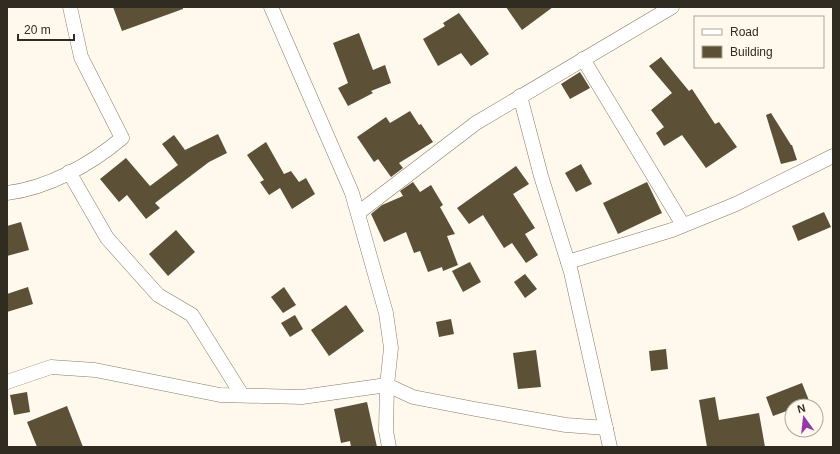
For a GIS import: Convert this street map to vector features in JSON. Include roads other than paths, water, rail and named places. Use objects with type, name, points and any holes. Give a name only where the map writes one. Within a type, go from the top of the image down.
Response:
[{"type":"street","points":[[7,193],[27,191],[69,172],[103,154],[122,138],[81,57],[70,7]]},
{"type":"street","points":[[271,7],[352,193],[386,314],[390,348],[387,385],[386,431],[388,447]]},
{"type":"street","points":[[358,213],[460,135],[520,96],[672,7]]},
{"type":"street","points":[[583,58],[683,225]]},
{"type":"street","points":[[520,96],[541,176],[568,262],[610,447]]},
{"type":"street","points":[[568,262],[683,225],[736,204],[833,156]]},
{"type":"street","points":[[69,172],[82,197],[112,243],[158,296],[192,315],[242,395]]},
{"type":"street","points":[[7,382],[51,367],[95,370],[220,395],[302,397],[387,385],[413,397],[467,408],[566,425],[606,428]]}]
